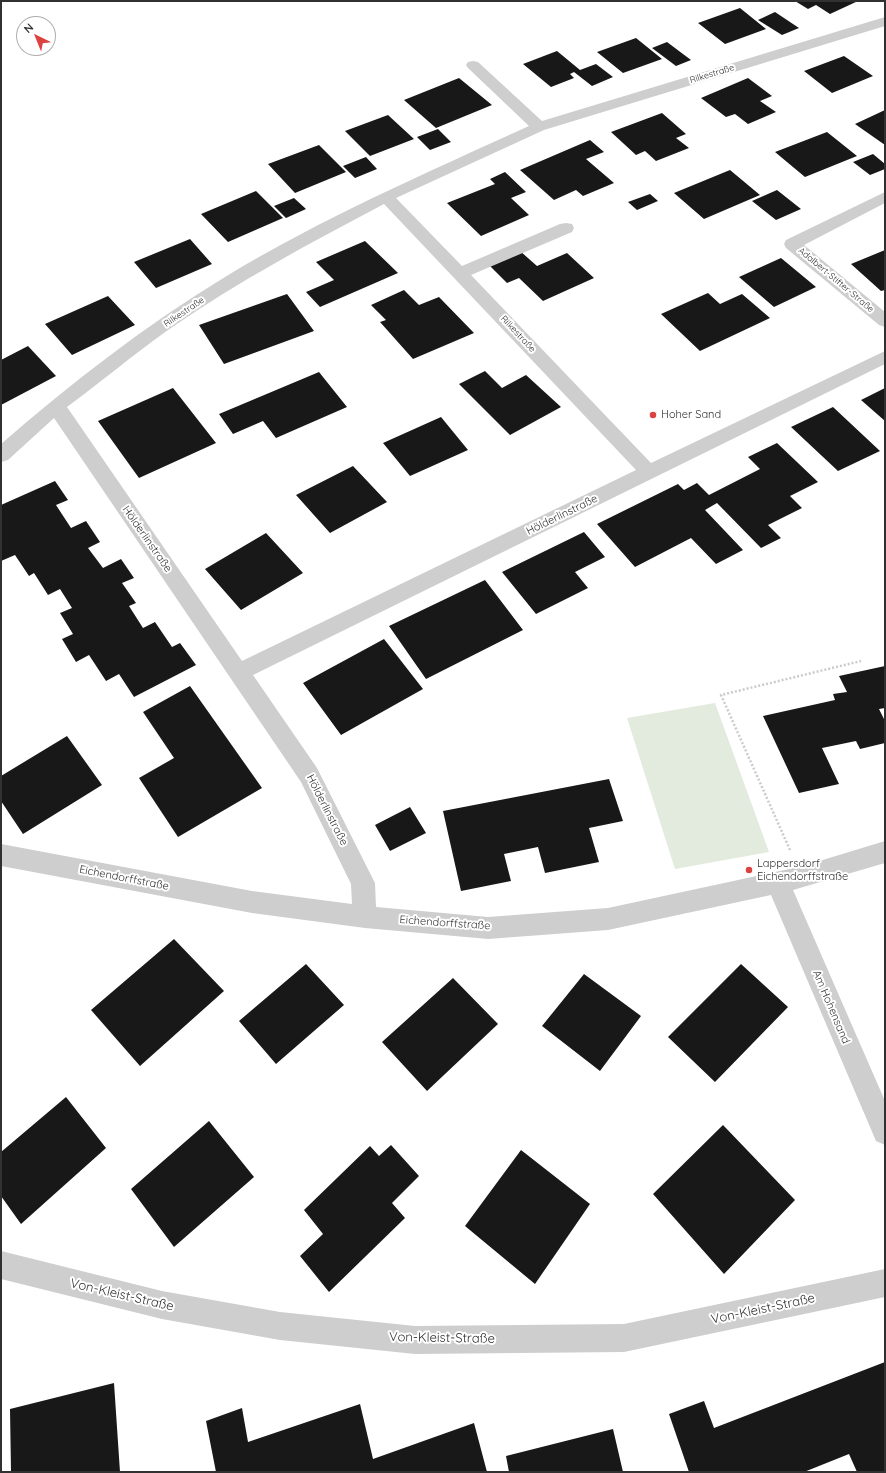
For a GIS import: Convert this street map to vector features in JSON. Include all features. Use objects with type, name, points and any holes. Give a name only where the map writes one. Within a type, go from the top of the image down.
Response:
[{"type":"street","name":"Rilkestraße","points":[[1,455],[56,406],[162,326],[231,281],[306,238],[386,197],[539,127],[885,21]]},
{"type":"street","points":[[473,65],[539,127]]},
{"type":"street","name":"Rilkestraße","points":[[386,197],[649,472]]},
{"type":"street","name":"Adalbert-Stifter-Straße","points":[[885,197],[792,244],[885,322]]},
{"type":"street","points":[[460,273],[566,228]]},
{"type":"street","name":"Hölderlinstraße","points":[[239,672],[885,357]]},
{"type":"street","name":"Hölderlinstraße","points":[[56,406],[309,775],[363,883],[365,917]]},
{"type":"street","name":"Eichendorffstraße","points":[[1,855],[252,902],[365,917],[488,928],[608,919],[778,883],[885,852]]},
{"type":"street","name":"Am Hohensand","points":[[778,883],[885,1132]]},
{"type":"street","name":"Von-Kleist-Straße","points":[[1,1264],[162,1305],[280,1326],[415,1340],[624,1338],[885,1283]]},
{"type":"path","points":[[802,877],[721,695],[861,661]]},
{"type":"shaded area","points":[[715,703],[769,852],[675,869],[627,718]]},
{"type":"building","points":[[795,1],[858,1],[830,14],[816,5],[808,9]]},
{"type":"building","points":[[740,8],[766,29],[725,44],[698,23]]},
{"type":"building","points":[[775,12],[799,28],[782,35],[758,20]]},
{"type":"building","points":[[636,38],[662,59],[623,73],[597,52]]},
{"type":"building","points":[[667,42],[691,60],[676,66],[652,48]]},
{"type":"building","points":[[557,51],[580,70],[596,64],[613,77],[592,86],[574,72],[570,74],[574,78],[551,87],[523,64]]},
{"type":"building","points":[[844,56],[873,76],[832,93],[804,71]]},
{"type":"building","points":[[459,78],[492,105],[436,128],[404,100]]},
{"type":"building","points":[[748,78],[772,96],[760,101],[776,112],[748,124],[735,114],[726,117],[701,98]]},
{"type":"building","points":[[885,110],[885,145],[855,124]]},
{"type":"building","points":[[662,113],[686,134],[676,138],[689,148],[656,161],[645,151],[636,155],[611,132]]},
{"type":"building","points":[[388,115],[414,139],[370,156],[345,131]]},
{"type":"building","points":[[438,129],[451,142],[430,150],[417,137]]},
{"type":"building","points":[[827,132],[857,156],[805,177],[775,152]]},
{"type":"building","points":[[590,140],[604,152],[586,159],[614,183],[583,196],[576,190],[554,200],[520,170]]},
{"type":"building","points":[[319,145],[346,172],[295,193],[268,164]]},
{"type":"building","points":[[873,154],[885,164],[885,169],[870,175],[853,162]]},
{"type":"building","points":[[366,157],[377,169],[355,178],[343,166]]},
{"type":"building","points":[[730,170],[760,195],[704,219],[674,193]]},
{"type":"building","points":[[505,172],[526,192],[511,198],[529,215],[481,236],[447,203],[495,184],[490,179]]},
{"type":"building","points":[[777,190],[801,209],[776,220],[752,201]]},
{"type":"building","points":[[256,191],[283,218],[228,242],[201,214]]},
{"type":"building","points":[[650,194],[658,201],[637,210],[628,202]]},
{"type":"building","points":[[294,198],[306,209],[286,218],[274,206]]},
{"type":"building","points":[[190,239],[212,264],[156,288],[134,262]]},
{"type":"building","points":[[365,241],[398,273],[320,307],[306,292],[334,280],[316,262]]},
{"type":"building","points":[[885,250],[885,290],[881,291],[851,264]]},
{"type":"building","points":[[520,251],[537,266],[567,253],[594,278],[543,301],[519,278],[507,283],[489,265]]},
{"type":"building","points":[[781,258],[816,287],[774,307],[739,277]]},
{"type":"building","points":[[404,290],[419,305],[439,297],[474,333],[413,359],[380,322],[386,320],[371,305]]},
{"type":"building","points":[[708,293],[720,304],[742,294],[770,318],[700,351],[661,314]]},
{"type":"building","points":[[287,294],[314,331],[224,364],[199,325]]},
{"type":"building","points":[[108,296],[135,325],[72,355],[45,324]]},
{"type":"building","points":[[28,346],[56,376],[1,405],[1,360]]},
{"type":"building","points":[[485,371],[502,388],[526,375],[561,407],[510,435],[459,384]]},
{"type":"building","points":[[319,372],[347,407],[276,438],[263,421],[233,434],[219,414]]},
{"type":"building","points":[[173,388],[216,443],[139,478],[98,421]]},
{"type":"building","points":[[885,388],[885,421],[861,400]]},
{"type":"building","points":[[833,407],[880,451],[838,471],[791,427]]},
{"type":"building","points":[[441,417],[468,450],[410,476],[383,443]]},
{"type":"building","points":[[777,443],[818,482],[790,496],[802,508],[768,525],[781,538],[761,548],[717,503],[705,510],[743,550],[716,564],[691,538],[635,567],[597,524],[678,484],[684,490],[697,483],[709,495],[760,469],[748,457]]},
{"type":"building","points":[[353,466],[387,502],[330,533],[296,495]]},
{"type":"building","points":[[55,481],[68,500],[56,505],[71,528],[86,521],[100,542],[88,548],[103,568],[121,559],[134,578],[122,583],[136,603],[129,606],[143,628],[155,622],[172,647],[180,643],[196,665],[134,697],[119,674],[106,681],[89,655],[76,662],[62,639],[73,634],[60,613],[72,608],[60,589],[48,595],[34,573],[29,576],[15,555],[1,561],[1,505]]},
{"type":"building","points":[[584,532],[605,557],[575,572],[588,588],[536,614],[502,572]]},
{"type":"building","points":[[266,533],[303,573],[241,610],[205,569]]},
{"type":"building","points":[[485,580],[523,630],[426,679],[389,626]]},
{"type":"building","points":[[384,639],[423,689],[341,735],[303,683]]},
{"type":"building","points":[[885,666],[885,708],[879,709],[885,721],[885,743],[860,749],[856,741],[822,748],[839,784],[799,793],[763,716],[835,700],[833,694],[847,692],[839,676]]},
{"type":"building","points":[[190,686],[262,788],[178,837],[139,778],[174,758],[143,712]]},
{"type":"building","points":[[67,736],[102,785],[23,834],[1,801],[1,776]]},
{"type":"building","points":[[609,779],[623,821],[589,828],[599,862],[545,873],[538,847],[504,854],[511,881],[461,891],[443,811]]},
{"type":"building","points":[[410,807],[426,833],[390,851],[375,825]]},
{"type":"building","points":[[174,939],[224,991],[140,1066],[91,1010]]},
{"type":"building","points":[[306,964],[344,1005],[276,1064],[239,1021]]},
{"type":"building","points":[[741,964],[788,1007],[715,1082],[668,1037]]},
{"type":"building","points":[[584,974],[641,1016],[600,1071],[542,1026]]},
{"type":"building","points":[[453,978],[498,1024],[427,1091],[382,1042]]},
{"type":"building","points":[[66,1097],[106,1148],[21,1224],[1,1196],[1,1152]]},
{"type":"building","points":[[209,1121],[254,1177],[174,1247],[131,1189]]},
{"type":"building","points":[[723,1125],[795,1200],[724,1274],[653,1194]]},
{"type":"building","points":[[391,1145],[419,1176],[392,1203],[405,1218],[329,1292],[300,1256],[323,1234],[304,1210],[370,1146],[379,1156]]},
{"type":"building","points":[[521,1150],[590,1204],[535,1284],[465,1226]]},
{"type":"building","points":[[885,1362],[885,1472],[857,1472],[849,1454],[804,1472],[689,1472],[669,1414],[704,1401],[714,1428]]},
{"type":"building","points":[[114,1383],[120,1472],[11,1472],[10,1409]]},
{"type":"building","points":[[360,1404],[373,1459],[474,1423],[487,1472],[216,1472],[206,1421],[242,1408],[248,1442]]},
{"type":"building","points":[[613,1429],[623,1472],[509,1472],[506,1456]]},
{"type":"place","name":"Hoher Sand","points":[[653,415]]},
{"type":"place","name":"Lappersdorf Eichendorffstraße","points":[[749,870]]}]
